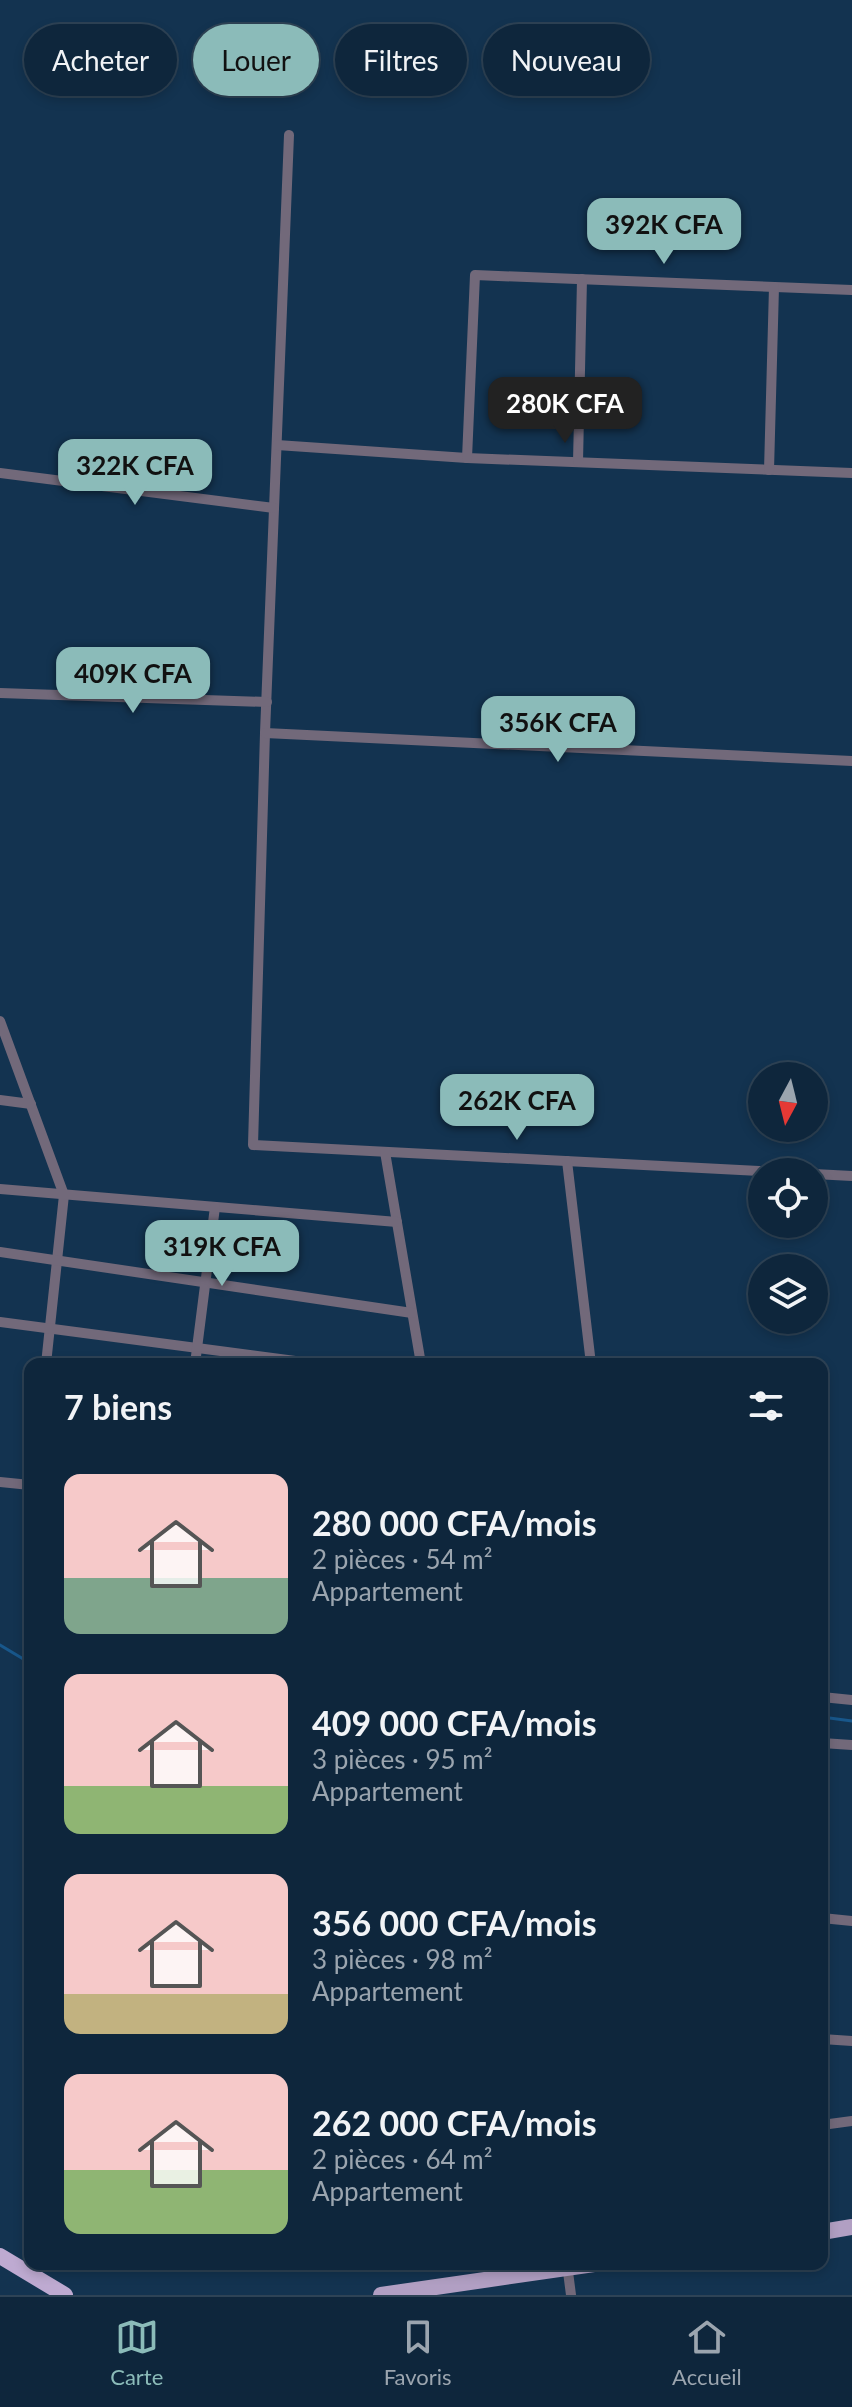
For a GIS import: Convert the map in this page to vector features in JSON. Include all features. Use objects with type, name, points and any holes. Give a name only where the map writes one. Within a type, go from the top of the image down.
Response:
[{"type":"highway","points":[[0,2256],[65,2295]]},
{"type":"main road","points":[[828,2231],[852,2227]]},
{"type":"main road","points":[[381,2295],[541,2270]]},
{"type":"street","points":[[289,135],[265,733],[253,1145],[748,1170]]},
{"type":"street","points":[[467,458],[475,275],[852,290]]},
{"type":"street","points":[[578,462],[582,279]]},
{"type":"street","points":[[769,470],[774,287]]},
{"type":"street","points":[[277,445],[467,458],[852,473]]},
{"type":"street","points":[[0,473],[274,508]]},
{"type":"street","points":[[0,693],[267,702]]},
{"type":"street","points":[[265,733],[852,761]]},
{"type":"street","points":[[0,1021],[64,1195],[47,1358]]},
{"type":"street","points":[[0,1100],[31,1104]]},
{"type":"street","points":[[385,1152],[420,1358]]},
{"type":"street","points":[[567,1161],[590,1358]]},
{"type":"street","points":[[828,1175],[852,1176]]},
{"type":"street","points":[[0,1189],[397,1222]]},
{"type":"street","points":[[196,1358],[215,1207]]},
{"type":"street","points":[[0,1252],[412,1313]]},
{"type":"street","points":[[0,1322],[273,1358]]},
{"type":"street","points":[[0,1482],[24,1484]]},
{"type":"street","points":[[828,1698],[852,1700]]},
{"type":"street","points":[[828,1743],[852,1745]]},
{"type":"street","points":[[828,1919],[852,1921]]},
{"type":"street","points":[[828,2039],[852,2041]]},
{"type":"street","points":[[828,2124],[852,2121]]},
{"type":"street","points":[[568,2270],[571,2295]]},
{"type":"waterway","points":[[0,1645],[24,1659]]},
{"type":"waterway","points":[[828,1718],[852,1721]]}]
